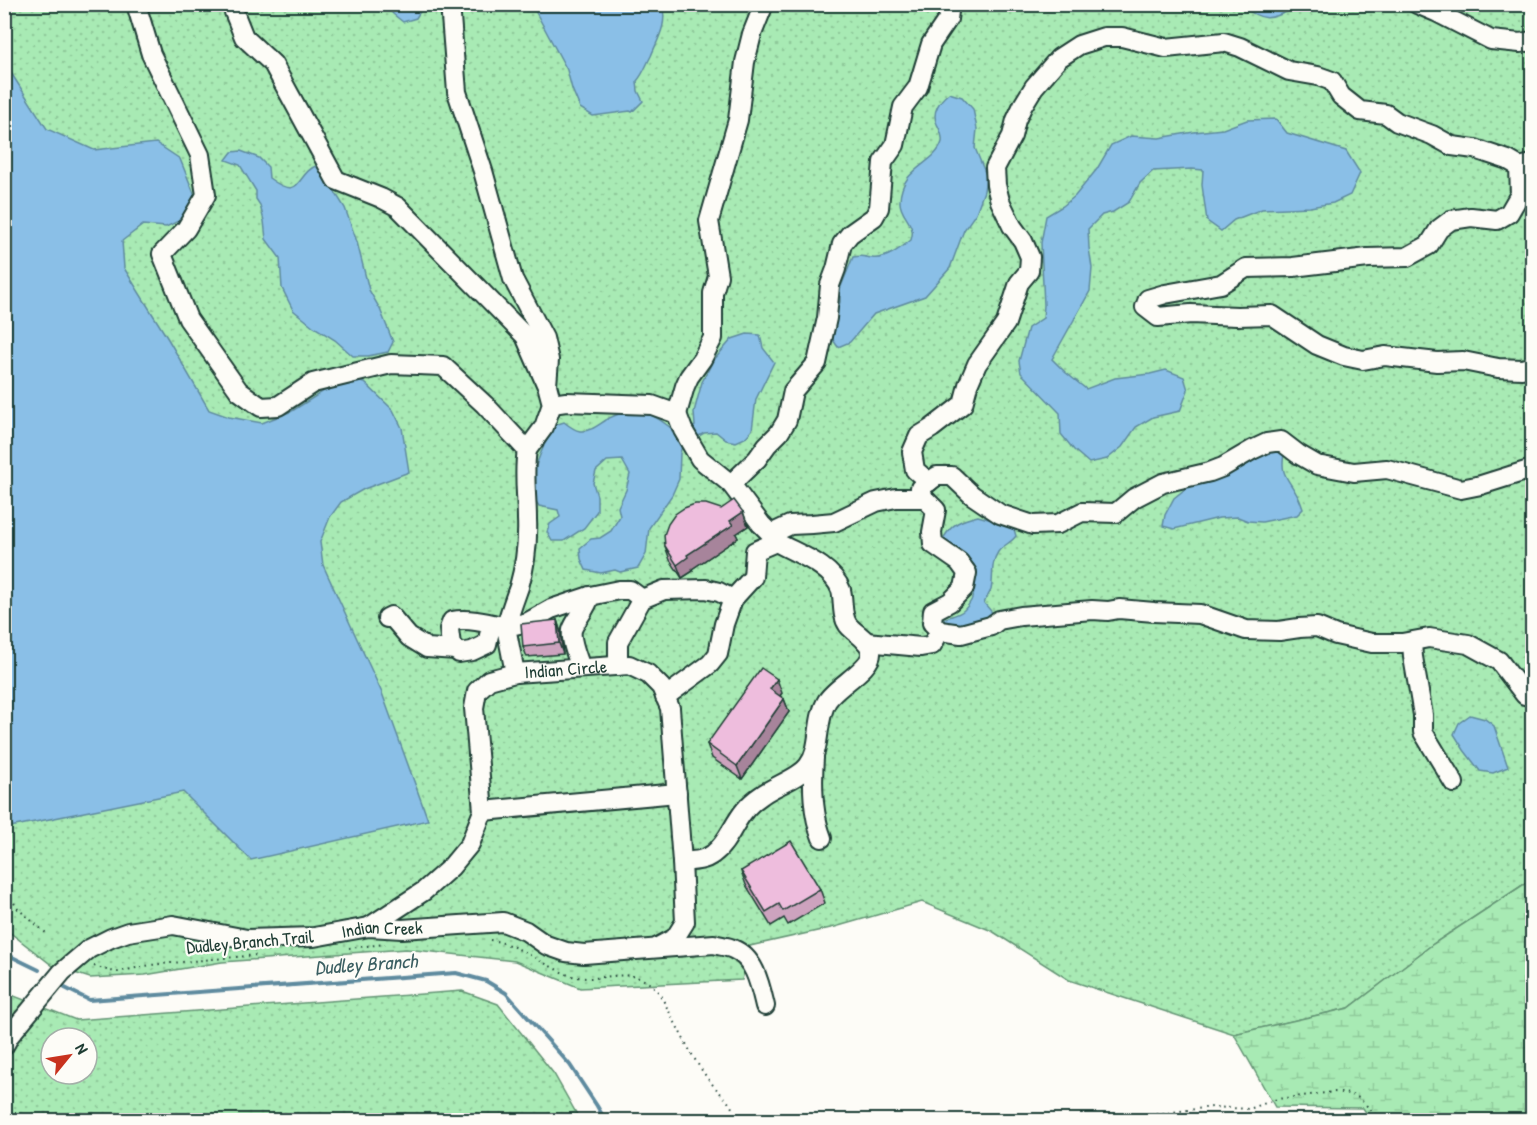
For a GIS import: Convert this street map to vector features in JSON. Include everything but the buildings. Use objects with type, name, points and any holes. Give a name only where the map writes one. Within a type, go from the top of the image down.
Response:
[{"type":"lane","points":[[136,4],[151,54],[200,155],[207,195],[186,229],[162,254],[188,319],[239,391],[261,407],[278,406],[313,383],[391,364],[443,366],[486,405],[527,450]]},
{"type":"lane","points":[[234,4],[234,12],[244,37],[273,63],[336,180],[398,207],[525,336],[547,385],[552,404],[544,427],[527,450],[525,460],[528,518],[526,554],[519,586],[501,626],[515,673]]},
{"type":"lane","points":[[450,4],[458,92],[513,279],[544,338],[549,360],[547,385]]},
{"type":"lane","points":[[683,429],[688,377],[702,359],[713,338],[712,293],[718,276],[709,221],[738,120],[745,62],[764,4]]},
{"type":"lane","points":[[731,484],[779,433],[787,420],[793,391],[817,363],[827,318],[830,285],[842,244],[850,234],[874,217],[879,208],[883,162],[895,145],[903,107],[918,87],[931,44],[948,19],[950,4]]},
{"type":"lane","points":[[1417,4],[1491,40],[1520,43],[1533,41]]},
{"type":"lane","points":[[1533,366],[1522,369],[1498,368],[1463,361],[1437,362],[1385,356],[1363,360],[1344,356],[1317,345],[1272,315],[1191,314],[1158,317],[1145,307],[1148,299],[1221,284],[1246,268],[1293,267],[1368,258],[1407,257],[1430,245],[1439,229],[1451,220],[1471,217],[1497,220],[1509,213],[1520,194],[1526,165],[1475,149],[1452,146],[1432,135],[1397,122],[1386,114],[1360,111],[1341,96],[1332,81],[1289,71],[1240,46],[1224,42],[1166,48],[1122,37],[1104,37],[1079,45],[1059,58],[1034,87],[1016,120],[1012,136],[995,168],[996,185],[999,201],[1030,257],[1029,271],[1019,283],[1006,323],[977,364],[963,404],[919,436],[912,452],[915,470],[936,510],[932,532],[933,544],[959,562],[967,573],[964,588],[950,602],[933,611],[932,623],[940,631],[962,634],[991,626],[999,620],[1021,616],[1119,609],[1200,614],[1246,630],[1279,631],[1317,627],[1336,635],[1372,643],[1412,642],[1429,638],[1468,644],[1499,661],[1525,695],[1533,696]]},
{"type":"lane","points":[[552,404],[566,402],[652,405],[683,429],[700,459],[731,484],[774,538],[816,563],[833,577],[841,590],[847,624],[866,642],[871,651],[870,660],[860,673],[837,689],[826,702],[821,716],[812,779],[816,824],[822,838]]},
{"type":"lane","points":[[665,697],[710,664],[718,654],[724,624],[733,599],[753,577],[755,551],[790,525],[834,522],[876,502],[926,490],[937,476],[952,476],[972,495],[1000,514],[1033,525],[1041,525],[1058,524],[1082,512],[1116,513],[1134,498],[1163,483],[1223,468],[1267,442],[1281,441],[1317,465],[1354,472],[1387,469],[1461,489],[1533,469]]},
{"type":"lane","points":[[618,666],[618,642],[642,599],[664,590],[706,589],[733,599]]},
{"type":"lane","points":[[501,626],[460,620],[452,621],[449,629],[451,645],[459,653],[472,651],[487,644],[490,631],[501,626],[528,622],[551,609],[590,596],[630,590],[642,599]]},
{"type":"lane","points":[[580,668],[572,630],[588,604],[590,596]]},
{"type":"lane","points":[[387,618],[391,616],[409,637],[428,648],[456,650]]},
{"type":"lane","points":[[866,642],[921,647],[932,645],[940,631]]},
{"type":"lane","points":[[1412,642],[1423,715],[1423,732],[1454,783]]},
{"type":"lane","name":"Indian Circle","points":[[369,927],[424,891],[451,867],[470,844],[483,811],[474,708],[477,691],[489,680],[515,673],[629,665],[648,674],[661,687],[669,708],[685,922],[675,938],[655,949]]},
{"type":"lane","points":[[682,862],[706,859],[715,852],[744,811],[762,794],[807,769],[814,756]]},
{"type":"lane","points":[[483,811],[676,793]]},
{"type":"lane","name":"Indian Creek","points":[[4,1047],[10,1035],[62,972],[89,949],[128,932],[173,925],[247,939],[314,937],[369,927],[402,929],[503,922],[526,931],[546,945],[566,952],[584,954],[714,944],[734,949],[749,961],[759,982],[765,1006]]},
{"type":"path","points":[[4,888],[18,909],[46,933]]},
{"type":"path","points":[[482,939],[493,940],[518,949],[562,973],[576,977],[624,974],[638,977],[651,984],[661,996],[701,1069],[729,1102],[737,1120]]},
{"type":"path","points":[[344,948],[390,944]]},
{"type":"path","name":"Dudley Branch Trail","points":[[79,957],[101,969],[118,972],[150,965],[264,955]]},
{"type":"path","points":[[1109,1120],[1212,1107],[1249,1109],[1277,1099],[1334,1092],[1359,1098],[1381,1120]]},
{"type":"green space","points":[[4,5],[1532,5],[1532,879],[1433,944],[1349,1008],[1234,1034],[1069,980],[992,931],[922,902],[835,927],[750,946],[742,980],[580,988],[515,961],[406,949],[222,962],[145,975],[90,978],[53,966],[8,931],[4,925]]},
{"type":"green space","points":[[1532,879],[1532,1120],[1371,1120],[1363,1108],[1275,1107],[1234,1034],[1349,1008],[1433,944]]},
{"type":"green space","points":[[462,991],[498,1004],[554,1074],[580,1120],[5,1120],[4,992],[76,1020]]},
{"type":"water","points":[[386,5],[424,5],[416,18],[403,22]]},
{"type":"water","points":[[532,5],[556,5],[561,8],[568,5],[662,5],[664,18],[661,31],[645,69],[637,81],[638,91],[643,101],[632,112],[593,116],[580,108],[567,70]]},
{"type":"water","points":[[1240,5],[1296,5],[1279,15],[1267,18]]},
{"type":"water","points":[[4,62],[47,129],[94,150],[156,143],[180,159],[195,196],[187,217],[166,227],[143,225],[122,241],[124,268],[209,410],[229,417],[262,423],[292,411],[330,387],[349,379],[365,383],[393,410],[402,428],[409,472],[364,489],[341,502],[330,517],[320,542],[323,565],[382,693],[428,820],[251,860],[183,792],[5,828]]},
{"type":"water","points":[[949,93],[962,97],[973,109],[977,129],[975,148],[986,175],[984,191],[976,213],[964,230],[950,268],[925,296],[874,314],[850,342],[838,347],[833,340],[832,328],[840,302],[840,289],[853,257],[883,257],[911,240],[911,226],[900,205],[902,190],[912,173],[933,156],[942,142],[935,115],[942,99]]},
{"type":"water","points":[[1276,119],[1287,133],[1346,151],[1360,173],[1350,195],[1333,203],[1310,207],[1262,209],[1234,220],[1221,231],[1207,221],[1202,185],[1203,170],[1153,171],[1140,183],[1129,202],[1113,212],[1102,215],[1088,229],[1092,268],[1090,291],[1052,359],[1086,389],[1115,378],[1166,370],[1184,377],[1188,390],[1180,411],[1153,417],[1136,427],[1122,447],[1107,459],[1089,463],[1061,434],[1060,413],[1021,373],[1019,361],[1028,328],[1043,318],[1041,243],[1046,216],[1075,196],[1097,169],[1111,145],[1131,136],[1159,138],[1223,129],[1247,120]]},
{"type":"water","points":[[241,151],[259,158],[268,167],[269,178],[288,188],[298,184],[305,174],[318,165],[345,208],[357,242],[369,290],[380,309],[393,342],[388,352],[353,356],[293,310],[282,288],[280,258],[266,239],[256,191],[240,165],[226,160],[232,152]]},
{"type":"water","points":[[747,334],[760,335],[763,348],[774,362],[756,399],[752,430],[745,438],[736,442],[726,440],[716,432],[704,433],[682,446],[679,479],[672,495],[649,528],[646,554],[638,568],[601,573],[586,570],[581,559],[580,548],[591,539],[600,538],[611,531],[620,516],[618,507],[630,474],[622,460],[607,461],[596,471],[593,483],[597,496],[597,511],[584,528],[564,541],[552,541],[547,532],[550,524],[560,517],[558,510],[539,506],[533,496],[532,487],[537,462],[555,425],[564,422],[576,430],[584,431],[614,416],[638,412],[657,418],[679,434],[695,426],[694,412],[702,382],[713,361],[732,339]]},
{"type":"water","points":[[1278,447],[1284,454],[1283,467],[1286,476],[1303,509],[1297,515],[1262,522],[1248,521],[1238,517],[1219,518],[1174,529],[1163,526],[1165,515],[1174,498],[1189,486]]},
{"type":"water","points":[[978,516],[1014,529],[1016,536],[1000,550],[994,561],[991,590],[984,603],[996,617],[946,629],[941,620],[959,614],[968,605],[975,589],[975,577],[974,565],[945,547],[943,539],[957,523]]},
{"type":"water","points":[[1470,715],[1485,719],[1494,726],[1508,767],[1493,773],[1480,771],[1464,750],[1454,734],[1459,723]]},
{"type":"waterway","name":"Dudley Branch","points":[[4,953],[39,970]]},
{"type":"waterway","name":"Dudley Branch","points":[[65,988],[89,1000],[456,973],[486,981],[506,993],[570,1065],[605,1120]]}]
